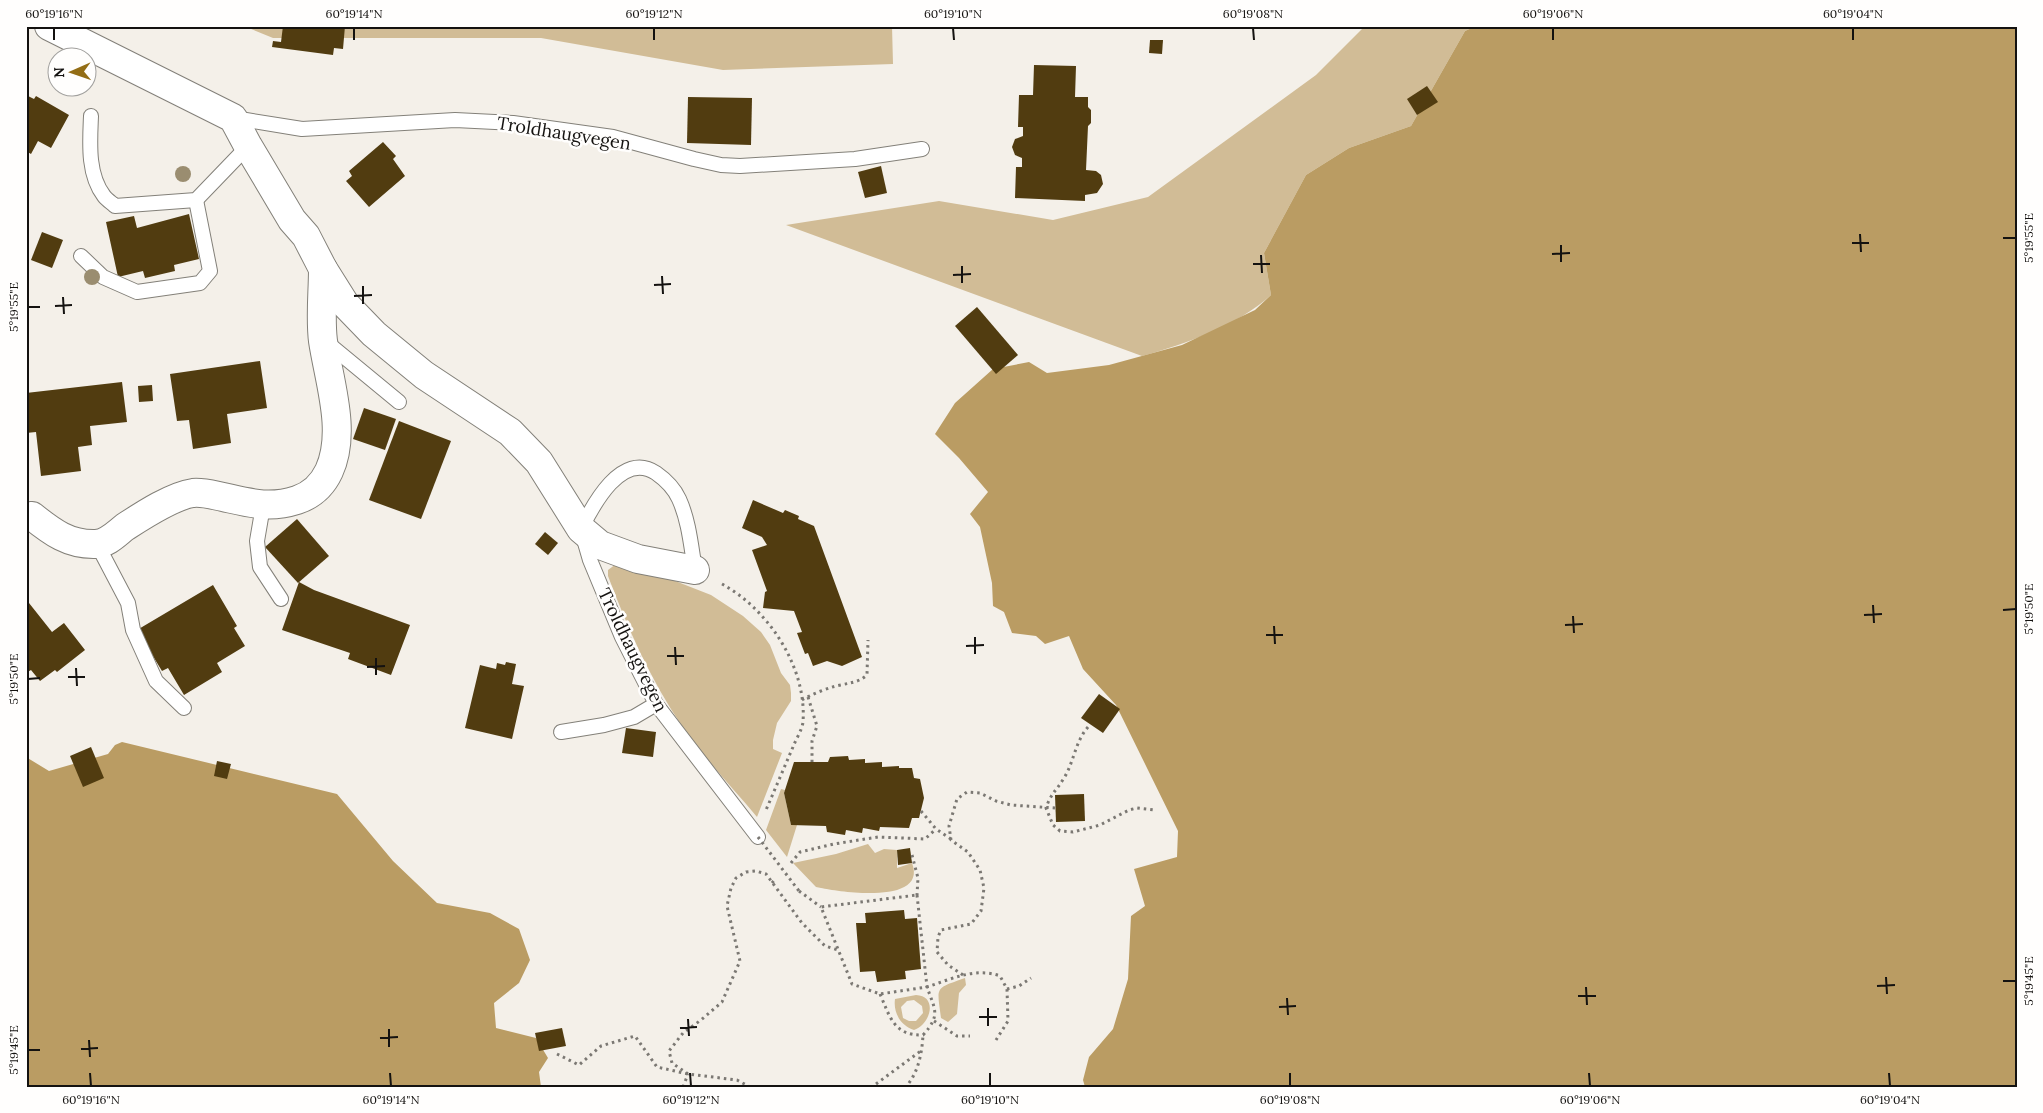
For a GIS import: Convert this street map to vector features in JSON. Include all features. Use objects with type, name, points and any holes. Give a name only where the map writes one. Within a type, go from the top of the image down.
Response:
[{"type":"street","name":"Troldhaugvegen","points":[[49,26],[233,118],[292,220],[306,236],[322,269],[345,304],[374,334],[424,375],[510,432],[539,462],[581,529],[600,544],[638,559],[695,570]]},
{"type":"street","name":"Troldhaugvegen","points":[[97,544],[111,539],[126,527],[168,502],[192,493],[206,493],[263,506],[284,504],[309,496],[322,483],[334,460],[336,441],[335,406],[323,338],[322,269]]},
{"type":"street","points":[[29,515],[58,536],[69,541],[97,544]]},
{"type":"lane","points":[[91,116],[90,145],[96,179],[104,196],[115,206],[196,200],[248,146]]},
{"type":"lane","name":"Troldhaugvegen","points":[[233,118],[302,129],[455,120],[513,122],[613,137],[694,159],[722,165],[740,166],[855,158],[922,149]]},
{"type":"lane","points":[[81,256],[103,277],[137,292],[200,283],[210,271],[196,200]]},
{"type":"lane","points":[[323,338],[399,402]]},
{"type":"lane","points":[[581,529],[593,505],[608,485],[624,472],[639,467],[654,472],[668,482],[679,498],[686,521],[695,570]]},
{"type":"lane","points":[[263,506],[256,541],[260,567],[281,599]]},
{"type":"lane","name":"Troldhaugvegen","points":[[581,529],[590,560],[622,637],[656,704],[757,836]]},
{"type":"lane","points":[[97,544],[128,603],[133,630],[156,681],[184,708]]},
{"type":"lane","points":[[560,732],[619,721],[634,716],[656,704]]},
{"type":"path","points":[[695,570],[732,590],[764,618],[783,645],[795,671],[802,700],[802,724],[757,836],[799,891],[821,907],[852,984],[880,994],[927,986],[963,975],[990,972],[1000,976],[1007,989],[1008,1021],[996,1040]]},
{"type":"path","points":[[802,700],[834,686],[861,681],[867,675],[868,640]]},
{"type":"path","points":[[808,696],[817,726],[812,741],[812,762]]},
{"type":"path","points":[[1088,728],[1082,734],[1065,777],[1050,794],[1046,808],[1053,825],[1060,831],[1073,832],[1100,825],[1117,818],[1129,810],[1137,808],[1154,810]]},
{"type":"path","points":[[951,840],[949,826],[957,799],[967,792],[980,793],[996,801],[1011,805],[1055,808]]},
{"type":"path","points":[[920,811],[936,829],[968,852],[980,870],[984,888],[981,911],[971,924],[941,930],[938,937],[937,952],[948,965],[963,975]]},
{"type":"path","points":[[791,863],[800,852],[878,837],[925,839],[936,829]]},
{"type":"path","points":[[909,1083],[916,1074],[922,1050],[923,1035],[934,1021],[934,1006],[927,986],[917,894],[918,878],[912,854]]},
{"type":"path","points":[[688,1074],[672,1063],[669,1052],[683,1033],[722,1002],[740,962],[739,948],[727,906],[731,888],[736,878],[746,872],[756,871],[766,874],[802,923],[825,946],[838,950]]},
{"type":"path","points":[[772,883],[776,878]]},
{"type":"path","points":[[821,907],[917,894]]},
{"type":"path","points":[[1007,989],[1020,986],[1030,978]]},
{"type":"path","points":[[880,994],[891,1019],[900,1030],[912,1035],[923,1035]]},
{"type":"path","points":[[934,1021],[957,1036],[970,1036]]},
{"type":"path","points":[[557,1054],[579,1064],[601,1046],[635,1036],[658,1067],[688,1074],[737,1080],[750,1087]]},
{"type":"path","points":[[876,1084],[922,1050]]},
{"type":"path","points":[[683,1087],[688,1074]]},
{"type":"shaded area","points":[[244,26],[892,26],[893,64],[723,70],[541,38],[273,38]]},
{"type":"shaded area","points":[[1365,26],[1476,26],[1465,31],[1411,126],[1349,148],[1306,175],[1264,253],[1271,295],[1243,316],[1227,325],[1176,346],[1142,356],[786,225],[939,201],[1053,220],[1148,197],[1316,75]]},
{"type":"shaded area","points":[[1476,26],[2017,26],[2017,1087],[1085,1087],[1083,1080],[1089,1057],[1113,1029],[1128,979],[1131,916],[1145,906],[1134,869],[1177,857],[1178,831],[1116,705],[1083,669],[1069,636],[1045,644],[1036,636],[1012,633],[1004,612],[993,606],[992,583],[980,527],[970,514],[988,492],[959,458],[935,434],[955,403],[993,369],[1029,362],[1047,373],[1109,365],[1182,345],[1255,310],[1271,295],[1264,253],[1306,175],[1349,148],[1411,126],[1465,31]]},
{"type":"shaded area","points":[[616,564],[642,568],[711,595],[743,616],[761,632],[770,645],[781,673],[790,685],[791,701],[777,723],[773,749],[782,753],[757,817],[708,760],[670,708],[632,634],[608,576],[608,570]]},
{"type":"shaded area","points":[[122,742],[337,794],[393,861],[437,903],[490,913],[519,929],[530,960],[519,983],[494,1003],[496,1028],[536,1038],[548,1058],[539,1072],[541,1087],[26,1087],[26,757],[49,771],[108,754],[115,745]]},
{"type":"shaded area","points":[[781,789],[785,790],[791,825],[797,825],[787,857],[766,830]]},
{"type":"shaded area","points":[[868,844],[875,853],[884,849],[897,850],[897,868],[912,863],[913,876],[907,885],[880,893],[845,892],[821,888],[816,887],[793,863],[836,854]]},
{"type":"shaded area","points":[[965,978],[966,985],[959,993],[957,1014],[948,1022],[941,1018],[940,990],[948,984]]},
{"type":"shaded area","points":[[916,995],[927,1000],[930,1005],[930,1011],[925,1022],[914,1030],[905,1025],[895,1009],[895,999]],"holes":[[[914,1000],[922,1006],[923,1013],[916,1021],[909,1021],[903,1018],[901,1007],[907,1001]]]},
{"type":"building","points":[[283,26],[345,26],[343,49],[334,48],[333,55],[272,47],[273,41],[281,42]]},
{"type":"building","points":[[1150,40],[1163,40],[1162,54],[1149,53]]},
{"type":"building","points":[[1034,65],[1076,66],[1075,97],[1088,97],[1091,123],[1088,126],[1086,170],[1096,171],[1101,175],[1103,184],[1097,193],[1085,195],[1085,201],[1015,198],[1016,167],[1022,167],[1022,158],[1015,155],[1012,147],[1015,139],[1023,136],[1023,127],[1018,127],[1019,95],[1033,95]]},
{"type":"building","points":[[1427,86],[1438,102],[1417,115],[1407,99]]},
{"type":"building","points":[[26,95],[34,99],[36,96],[69,115],[51,148],[38,141],[31,154],[26,151]]},
{"type":"building","points":[[688,97],[752,98],[751,145],[687,143]]},
{"type":"building","points":[[383,142],[396,156],[393,159],[405,176],[369,207],[346,181],[352,176],[349,171]]},
{"type":"building","points":[[881,166],[887,193],[865,198],[858,172]]},
{"type":"building","points":[[189,214],[199,259],[174,265],[175,271],[145,278],[143,271],[118,277],[106,222],[134,216],[137,228]]},
{"type":"building","points":[[42,232],[63,240],[52,268],[31,260]]},
{"type":"building","points":[[977,307],[1018,355],[996,374],[955,326]]},
{"type":"building","points":[[260,361],[267,408],[227,414],[231,443],[193,449],[189,420],[177,421],[170,374]]},
{"type":"building","points":[[122,382],[127,422],[90,426],[92,445],[78,447],[81,471],[41,476],[36,432],[26,433],[26,393]]},
{"type":"building","points":[[152,385],[153,401],[139,402],[138,386]]},
{"type":"building","points":[[364,408],[396,419],[385,450],[353,439]]},
{"type":"building","points":[[399,421],[451,441],[421,519],[369,500]]},
{"type":"building","points":[[753,500],[783,513],[785,510],[799,516],[798,519],[814,526],[862,657],[842,666],[827,661],[813,666],[808,653],[805,654],[797,633],[802,632],[794,611],[763,608],[765,592],[767,591],[752,550],[767,545],[762,537],[742,528]]},
{"type":"building","points":[[297,519],[329,556],[298,583],[265,547]]},
{"type":"building","points":[[545,532],[558,543],[548,555],[535,544]]},
{"type":"building","points":[[299,582],[314,590],[410,625],[391,675],[348,659],[350,653],[282,630]]},
{"type":"building","points":[[213,585],[237,626],[234,628],[245,646],[217,663],[222,672],[184,695],[168,668],[162,671],[137,630]]},
{"type":"building","points":[[29,603],[52,632],[64,623],[85,650],[57,672],[55,670],[40,681],[31,670],[26,673],[26,605]]},
{"type":"building","points":[[506,662],[516,664],[512,684],[524,686],[512,739],[465,728],[480,665],[496,669],[497,663],[505,665]]},
{"type":"building","points":[[1099,694],[1120,709],[1103,733],[1081,718]]},
{"type":"building","points":[[626,728],[656,732],[653,757],[622,753]]},
{"type":"building","points":[[91,747],[104,778],[83,787],[70,756]]},
{"type":"building","points":[[848,756],[849,760],[865,759],[865,763],[882,762],[882,767],[899,766],[899,768],[912,768],[914,778],[920,779],[924,798],[919,818],[912,818],[909,828],[880,827],[879,831],[863,828],[862,833],[846,830],[845,835],[827,832],[826,826],[791,825],[784,793],[794,762],[828,762],[830,757]]},
{"type":"building","points":[[217,761],[231,764],[227,779],[214,776]]},
{"type":"building","points":[[1084,794],[1085,821],[1056,822],[1055,795]]},
{"type":"building","points":[[910,848],[912,863],[898,865],[897,850]]},
{"type":"building","points":[[904,910],[905,919],[917,918],[921,969],[905,971],[906,979],[877,982],[875,971],[860,972],[856,923],[866,923],[865,913]]},
{"type":"building","points":[[562,1028],[566,1046],[539,1051],[535,1033]]}]
